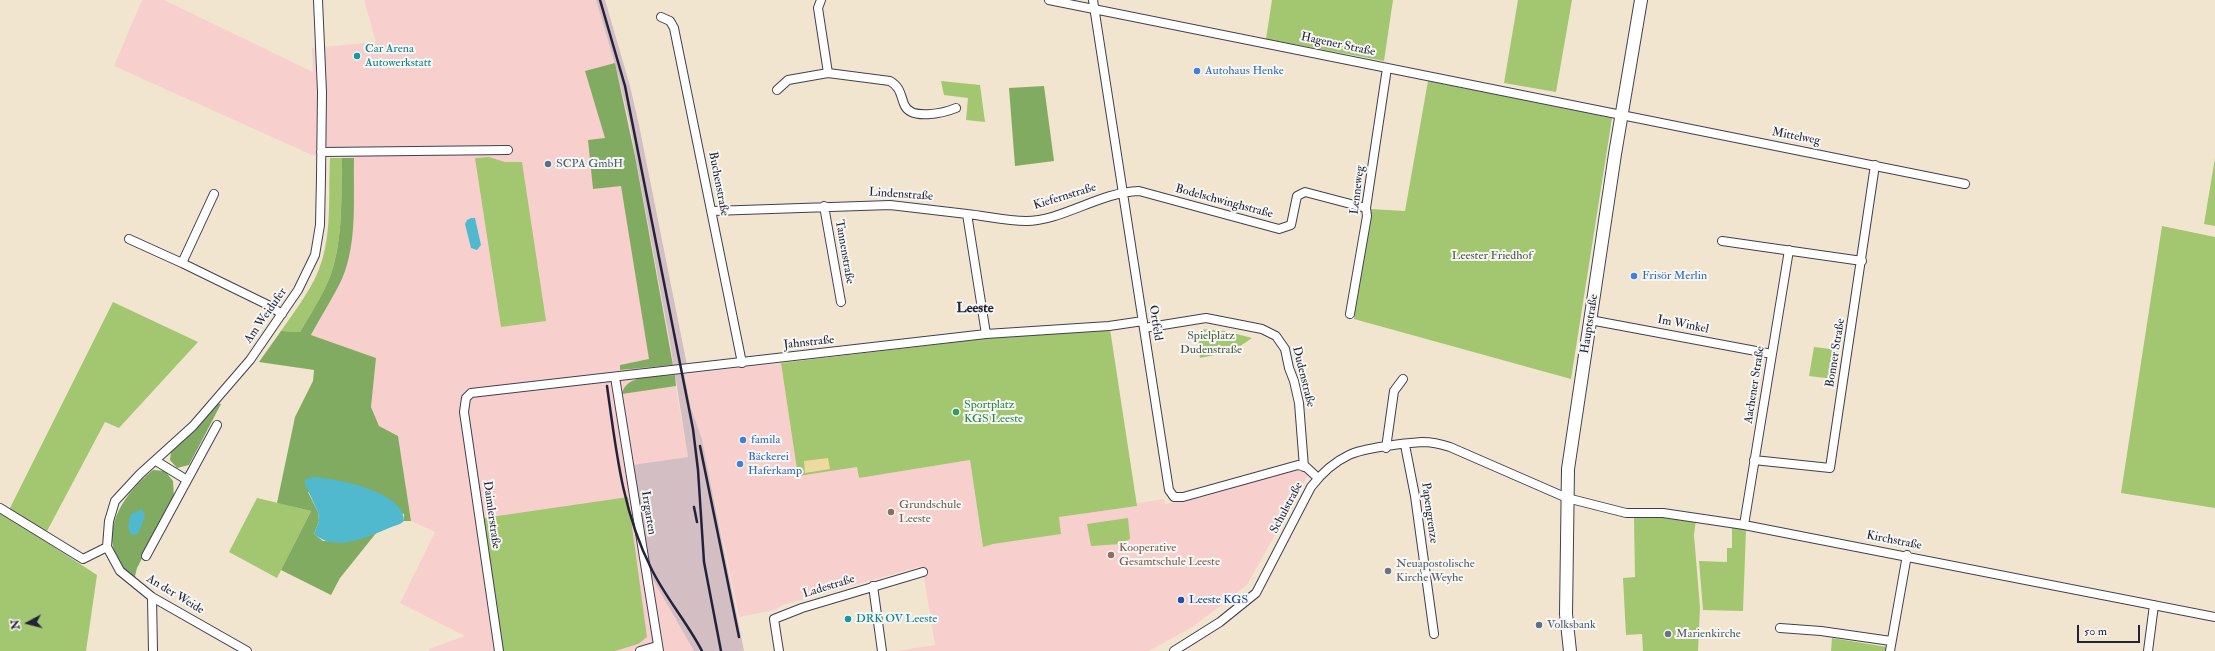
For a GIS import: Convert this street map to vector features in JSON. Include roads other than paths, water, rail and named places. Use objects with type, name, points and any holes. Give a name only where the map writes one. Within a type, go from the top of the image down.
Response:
[{"type":"main road","name":"Hauptstraße","points":[[1570,651],[1566,614],[1568,469],[1622,114],[1641,0]]},
{"type":"street","name":"Am Weidufer","points":[[107,547],[110,521],[115,501],[124,490],[193,426],[250,360],[298,290],[315,255],[320,225],[322,152],[322,92],[318,0]]},
{"type":"street","points":[[821,0],[818,8],[828,73]]},
{"type":"street","name":"Hagener Straße","points":[[1049,0],[1622,114]]},
{"type":"street","name":"Ortfeld","points":[[1093,0],[1169,490],[1174,497],[1183,497],[1291,466],[1304,467]]},
{"type":"street","name":"Buchenstraße","points":[[661,17],[670,22],[674,28],[742,363]]},
{"type":"street","name":"Lenneweg","points":[[1350,314],[1367,216],[1366,208],[1387,68]]},
{"type":"street","points":[[777,90],[788,80],[828,73],[890,81],[897,85],[902,94],[904,106],[910,111],[919,114],[940,114],[956,108]]},
{"type":"street","name":"Mittelweg","points":[[1622,114],[1965,184]]},
{"type":"street","points":[[322,152],[508,150]]},
{"type":"street","name":"Bonner Straße","points":[[1754,460],[1830,468],[1862,261],[1875,165]]},
{"type":"street","name":"Bodelschwinghstraße","points":[[1122,192],[1139,191],[1279,229],[1292,225],[1297,196],[1305,192],[1366,208]]},
{"type":"street","name":"Kiefernstraße","points":[[967,214],[1027,221],[1052,215],[1122,192]]},
{"type":"street","points":[[182,263],[214,194]]},
{"type":"street","name":"Lindenstraße","points":[[712,211],[890,204],[967,214]]},
{"type":"street","name":"Tannenstraße","points":[[824,206],[841,302]]},
{"type":"street","points":[[967,214],[986,334]]},
{"type":"street","points":[[129,239],[268,305],[282,314]]},
{"type":"street","points":[[1722,240],[1862,261]]},
{"type":"street","name":"Aachener Straße","points":[[1744,525],[1789,250]]},
{"type":"street","name":"Dudenstraße","points":[[1143,325],[1206,318],[1262,329],[1276,336],[1285,349],[1289,368],[1294,380],[1300,411],[1304,467]]},
{"type":"street","name":"Im Winkel","points":[[1590,320],[1772,354]]},
{"type":"street","name":"Jahnstraße","points":[[478,392],[615,378],[986,334],[1143,325]]},
{"type":"street","name":"Irrgarten","points":[[615,378],[658,649]]},
{"type":"street","points":[[1386,448],[1394,391],[1403,379]]},
{"type":"street","name":"Daimlerstraße","points":[[478,392],[471,393],[466,398],[464,406],[499,651]]},
{"type":"street","points":[[146,556],[217,425]]},
{"type":"street","name":"Schulstraße","points":[[1174,651],[1220,622],[1256,593],[1318,478],[1338,461],[1350,454],[1422,442],[1444,445],[1567,498]]},
{"type":"street","name":"Papengrenze","points":[[1405,445],[1415,496],[1434,634]]},
{"type":"street","points":[[156,461],[186,480]]},
{"type":"street","points":[[1304,467],[1318,478]]},
{"type":"street","name":"Kirchstraße","points":[[1567,498],[1626,512],[1663,514],[1744,525],[1906,555],[2215,617]]},
{"type":"street","points":[[0,508],[83,560],[107,547]]},
{"type":"street","name":"An der Weide","points":[[107,547],[120,571],[152,597],[247,651]]},
{"type":"street","points":[[1890,651],[1906,555]]},
{"type":"street","name":"Ladestraße","points":[[779,651],[774,619],[802,608],[923,572]]},
{"type":"street","points":[[873,586],[882,651]]},
{"type":"street","points":[[152,597],[153,651]]},
{"type":"street","points":[[2148,651],[2154,605]]},
{"type":"street","points":[[1780,628],[1821,631],[1891,641]]},
{"type":"street","points":[[640,651],[658,649]]},
{"type":"water","points":[[475,218],[481,245],[477,250],[471,248],[465,224],[467,220]]},
{"type":"water","points":[[311,477],[351,483],[381,494],[393,502],[401,511],[404,521],[368,537],[356,540],[334,543],[324,540],[314,534],[319,521],[318,512],[305,484],[305,480]]},
{"type":"water","points":[[142,509],[145,517],[138,534],[131,535],[128,526],[131,514]]},
{"type":"railway","points":[[600,0],[625,86],[693,429],[698,470],[704,562],[721,651]]},
{"type":"railway","points":[[607,386],[617,456],[633,524],[651,568],[702,651]]},
{"type":"railway","points":[[700,446],[739,637]]},
{"type":"railway","points":[[694,507],[697,522]]},
{"type":"place","name":"Car Arena Autowerkstatt","points":[[357,56]]},
{"type":"place","name":"Autohaus Henke","points":[[1197,71]]},
{"type":"place","name":"SCPA GmbH","points":[[548,164]]},
{"type":"place","name":"Frisör Merlin","points":[[1634,276]]},
{"type":"place","name":"Sportplatz KGS Leeste","points":[[956,412]]},
{"type":"place","name":"famila","points":[[743,440]]},
{"type":"place","name":"Bäckerei Haferkamp","points":[[740,464]]},
{"type":"place","name":"Grundschule Leeste","points":[[891,512]]},
{"type":"place","name":"Kooperative Gesamtschule Leeste","points":[[1111,555]]},
{"type":"place","name":"Neuapostolische Kirche Weyhe","points":[[1388,571]]},
{"type":"place","name":"Leeste KGS","points":[[1181,600]]},
{"type":"place","name":"DRK OV Leeste","points":[[848,619]]},
{"type":"place","name":"Volksbank","points":[[1539,625]]},
{"type":"place","name":"Marienkirche","points":[[1668,634]]},
{"type":"district","name":"Leeste","points":[[975,309]]},
{"type":"park label","name":"Leester Friedhof","points":[[1492,256]]},
{"type":"park label","name":"Spielplatz Dudenstraße","points":[[1211,343]]}]
